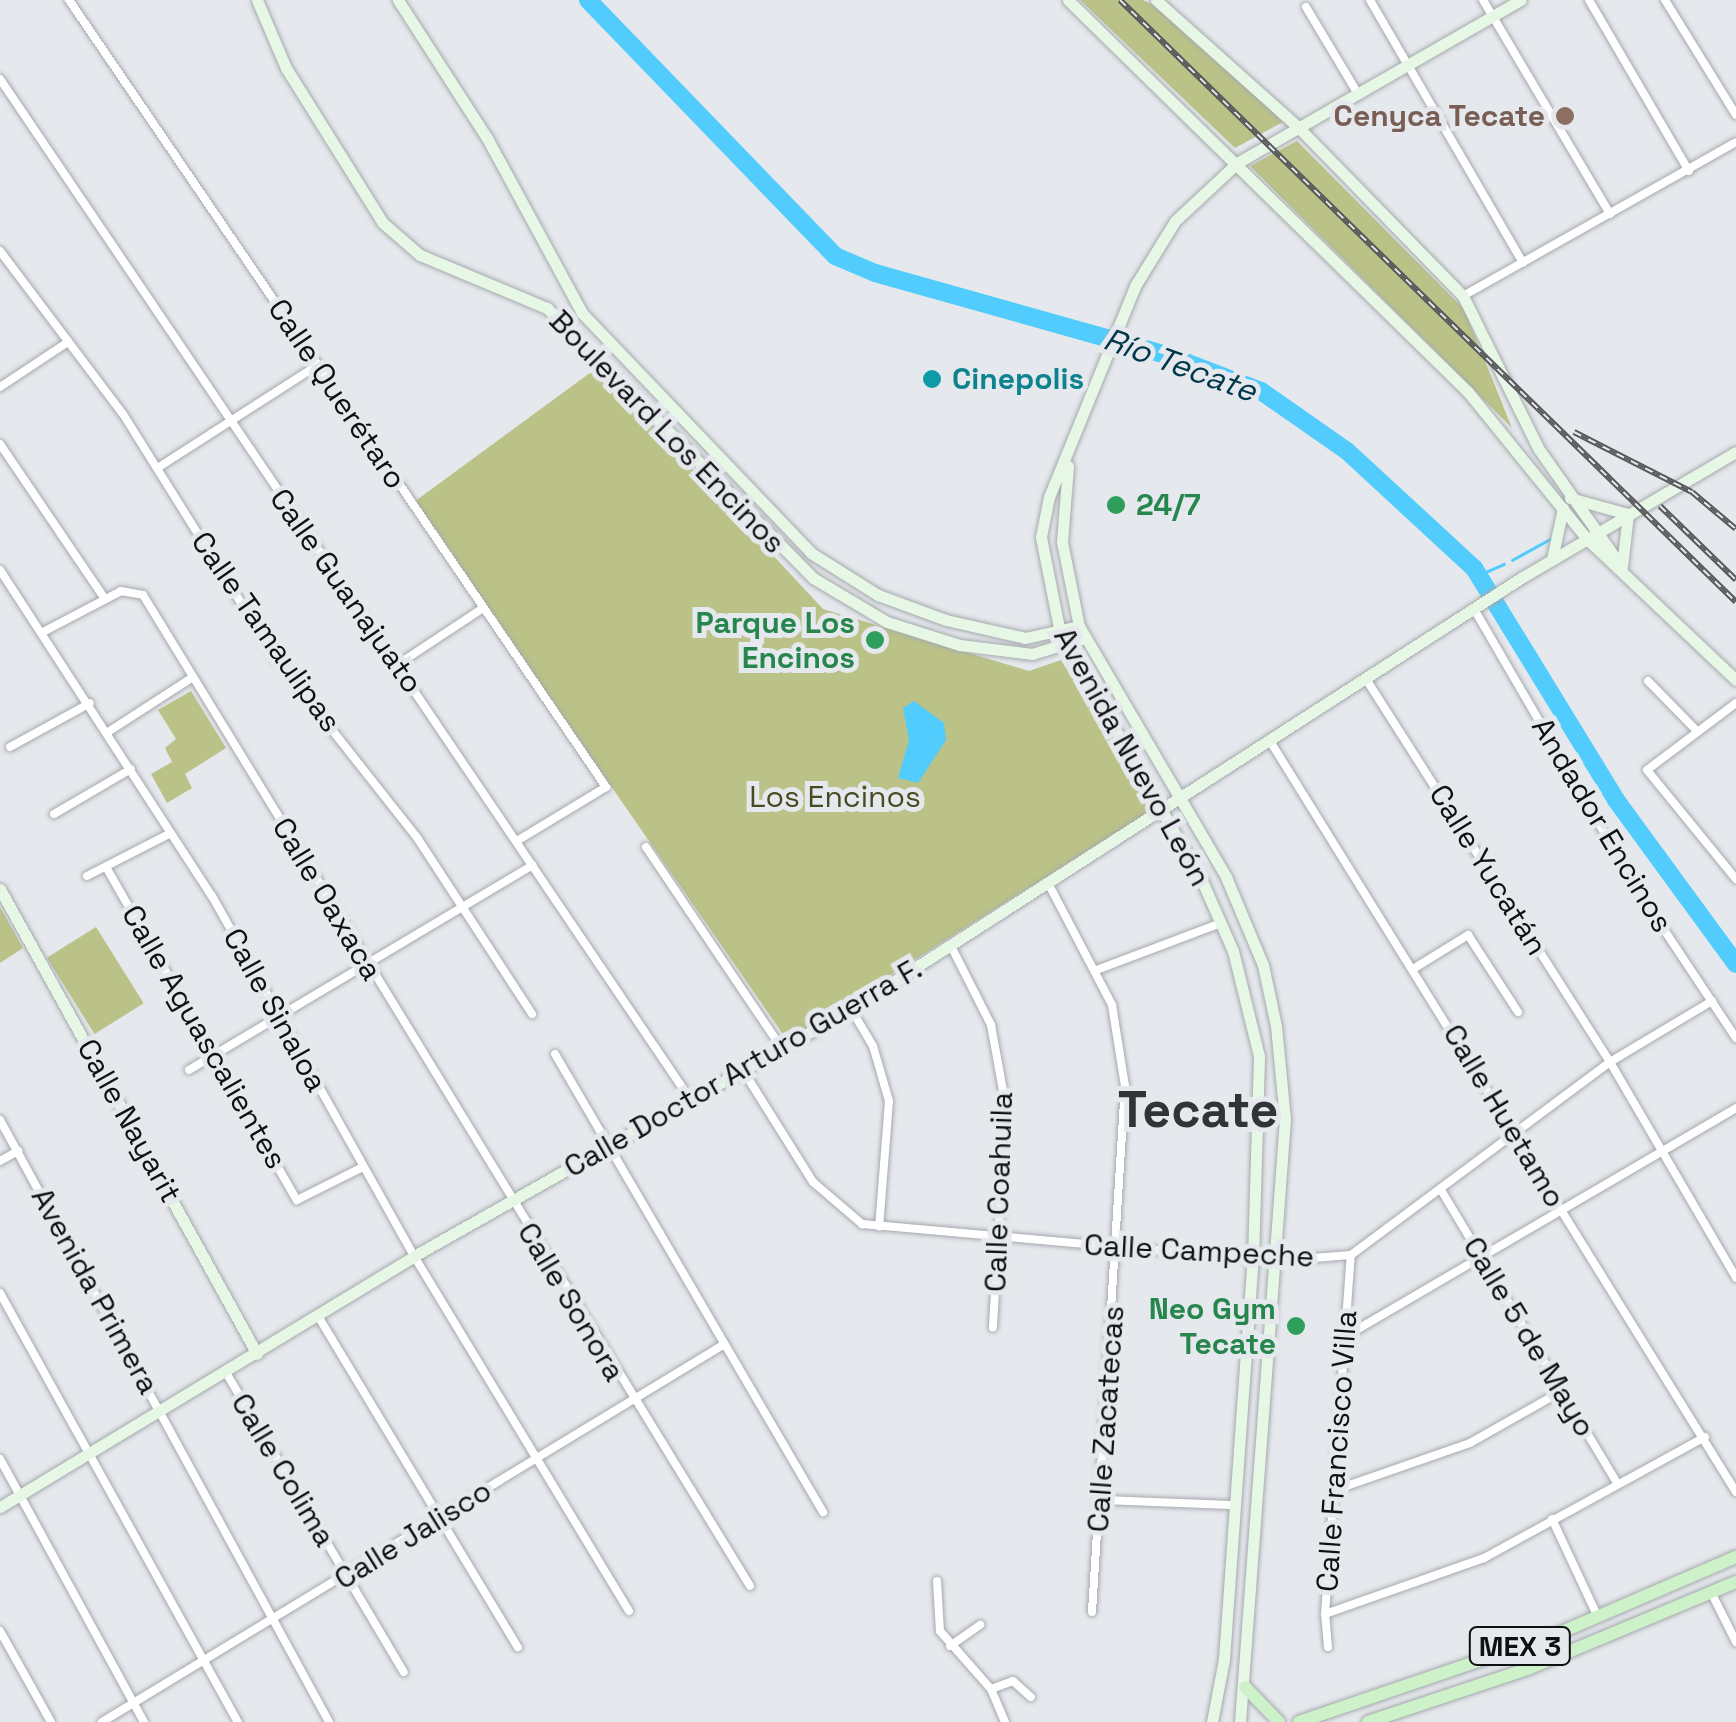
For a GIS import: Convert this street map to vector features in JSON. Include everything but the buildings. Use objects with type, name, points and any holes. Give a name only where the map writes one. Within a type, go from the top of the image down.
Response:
[{"type":"main road","name":"Boulevard Los Encinos","points":[[257,0],[286,68],[365,200],[391,232],[420,255],[546,308],[744,514],[813,578],[887,622],[1002,654],[1065,646],[1081,632]]},
{"type":"main road","name":"Boulevard Los Encinos","points":[[398,0],[487,138],[582,313],[758,502],[811,553],[878,595],[1008,636],[1081,632]]},
{"type":"main road","points":[[1068,0],[1468,392],[1567,503],[1591,536],[1736,680]]},
{"type":"main road","points":[[1070,452],[1124,315],[1175,222],[1237,163],[1521,0]]},
{"type":"main road","points":[[1160,4],[1298,127],[1463,296],[1567,503],[1552,559]]},
{"type":"main road","name":"Avenida Nuevo León","points":[[1070,452],[1062,542],[1081,632],[1242,910],[1270,996],[1284,1114],[1240,1722]]},
{"type":"main road","name":"Avenida Nuevo León","points":[[1070,452],[1041,537],[1060,634],[1222,922],[1244,988],[1262,1083],[1224,1659],[1212,1722]]},
{"type":"main road","name":"Calle Doctor Arturo Guerra F.","points":[[0,1507],[90,1456],[414,1256],[851,1009],[1520,578],[1736,452]]},
{"type":"main road","points":[[744,514],[758,502]]},
{"type":"main road","points":[[1567,503],[1628,514],[1622,567]]},
{"type":"main road","points":[[1591,536],[1634,582]]},
{"type":"main road","name":"Calle Nayarit","points":[[0,889],[257,1354]]},
{"type":"main road","name":"MEX 3","points":[[1299,1722],[1557,1634],[1736,1558]]},
{"type":"main road","name":"MEX 3","points":[[1369,1722],[1530,1668],[1736,1582]]},
{"type":"main road","points":[[1530,1668],[1532,1650],[1557,1634]]},
{"type":"main road","points":[[1244,1686],[1278,1722]]},
{"type":"street","name":"Calle Querétaro","points":[[69,0],[606,786],[518,842]]},
{"type":"street","points":[[1160,4],[1176,0]]},
{"type":"street","points":[[1370,0],[1523,263]]},
{"type":"street","points":[[1483,0],[1610,214]]},
{"type":"street","points":[[1588,0],[1690,171]]},
{"type":"street","points":[[1665,0],[1736,114]]},
{"type":"street","points":[[1306,7],[1358,94]]},
{"type":"street","name":"Calle Guanajuato","points":[[0,79],[692,1102]]},
{"type":"street","points":[[0,102],[11,95]]},
{"type":"street","points":[[1463,296],[1736,142]]},
{"type":"street","name":"Calle Tamaulipas","points":[[0,251],[159,467],[276,659],[418,839],[532,1014]]},
{"type":"street","points":[[0,388],[68,342]]},
{"type":"street","points":[[159,467],[318,365]]},
{"type":"street","points":[[0,444],[105,599],[43,632]]},
{"type":"street","name":"Calle Sinaloa","points":[[0,570],[171,833],[414,1256],[629,1610]]},
{"type":"street","name":"Calle Oaxaca","points":[[105,599],[128,590],[142,595],[510,1202]]},
{"type":"street","points":[[397,665],[483,608]]},
{"type":"street","name":"Andador Encinos","points":[[1474,609],[1636,889],[1736,1038]]},
{"type":"street","points":[[108,732],[194,677]]},
{"type":"street","name":"Calle Yucatán","points":[[1366,679],[1610,1062],[1736,1278]]},
{"type":"street","points":[[1648,681],[1698,731]]},
{"type":"street","points":[[10,747],[90,703]]},
{"type":"street","points":[[1736,704],[1648,772],[1736,879]]},
{"type":"street","name":"Calle Huetamo","points":[[1270,741],[1736,1492]]},
{"type":"street","points":[[54,814],[131,769]]},
{"type":"street","points":[[87,876],[171,833]]},
{"type":"street","points":[[646,847],[782,1049]]},
{"type":"street","points":[[190,1070],[533,865]]},
{"type":"street","name":"Calle Aguascalientes","points":[[106,867],[295,1197],[305,1200],[363,1167]]},
{"type":"street","name":"Calle Zacatecas","points":[[1048,883],[1099,969],[1122,1046],[1125,1086],[1118,1250],[1092,1612]]},
{"type":"street","points":[[1099,969],[1222,922]]},
{"type":"street","points":[[1414,968],[1468,935],[1518,1012]]},
{"type":"street","name":"Calle Coahuila","points":[[951,946],[991,1025],[1001,1062],[1006,1106],[993,1328]]},
{"type":"street","name":"Calle Campeche","points":[[744,1072],[828,1200],[845,1216],[880,1226],[1000,1239],[1275,1261],[1351,1255],[1610,1062],[1712,1001]]},
{"type":"street","points":[[851,1009],[873,1046],[889,1101],[880,1226]]},
{"type":"street","points":[[554,1054],[822,1512]]},
{"type":"street","points":[[1346,1336],[1559,1207],[1736,1108]]},
{"type":"street","name":"Avenida Primera","points":[[0,1120],[330,1722]]},
{"type":"street","points":[[0,1161],[18,1151]]},
{"type":"street","name":"Calle 5 de Mayo","points":[[1441,1190],[1618,1484]]},
{"type":"street","name":"Calle Sonora","points":[[510,1202],[750,1586]]},
{"type":"street","name":"Calle Francisco Villa","points":[[1328,1647],[1324,1614],[1351,1255]]},
{"type":"street","points":[[0,1292],[238,1722]]},
{"type":"street","points":[[318,1316],[518,1647]]},
{"type":"street","name":"Calle Jalisco","points":[[102,1722],[276,1622],[438,1518],[723,1345]]},
{"type":"street","name":"Calle Colima","points":[[225,1371],[404,1672]]},
{"type":"street","points":[[1335,1490],[1470,1443],[1562,1392]]},
{"type":"street","points":[[1324,1614],[1450,1573],[1704,1438]]},
{"type":"street","points":[[0,1459],[144,1722]]},
{"type":"street","points":[[1102,1500],[1233,1505]]},
{"type":"street","points":[[1552,1519],[1598,1617]]},
{"type":"street","points":[[937,1582],[936,1616],[950,1646],[990,1689],[1004,1722]]},
{"type":"street","points":[[1712,1594],[1736,1642]]},
{"type":"street","points":[[950,1646],[980,1625]]},
{"type":"street","points":[[0,1632],[51,1722]]},
{"type":"street","points":[[990,1689],[1013,1681],[1032,1698]]},
{"type":"green space","points":[[1080,0],[1143,0],[1174,15],[1283,122],[1235,148]]},
{"type":"green space","points":[[1297,141],[1464,309],[1512,428],[1250,166]]},
{"type":"green space","name":"Los Encinos","points":[[598,367],[823,609],[1029,671],[1061,660],[1154,809],[787,1040],[414,502]]},
{"type":"green space","points":[[191,691],[226,748],[185,774],[192,788],[167,803],[151,774],[172,762],[165,748],[176,739],[158,710]]},
{"type":"green space","points":[[0,907],[23,948],[0,963]]},
{"type":"green space","points":[[96,927],[144,1003],[95,1034],[47,958]]},
{"type":"water","points":[[914,701],[944,723],[946,740],[918,783],[898,778],[909,740],[903,708]]},
{"type":"waterway","name":"Río Tecate","points":[[588,0],[835,256],[875,273],[1167,355],[1261,391],[1347,451],[1474,568],[1616,800],[1736,964]]},
{"type":"waterway","points":[[1512,560],[1550,539]]},
{"type":"waterway","points":[[1479,575],[1504,564]]},
{"type":"railway","points":[[1120,0],[1736,602]]},
{"type":"railway","points":[[1574,432],[1692,492],[1736,529]]},
{"type":"railway","points":[[1660,506],[1736,580]]},
{"type":"place","name":"Cenyca Tecate","points":[[1565,116]]},
{"type":"place","name":"Cinepolis","points":[[932,379]]},
{"type":"place","name":"24/7","points":[[1116,505]]},
{"type":"place","name":"Parque Los Encinos","points":[[875,640]]},
{"type":"place","name":"Neo Gym Tecate","points":[[1296,1326]]},
{"type":"district","name":"Tecate","points":[[1198,1111]]}]
